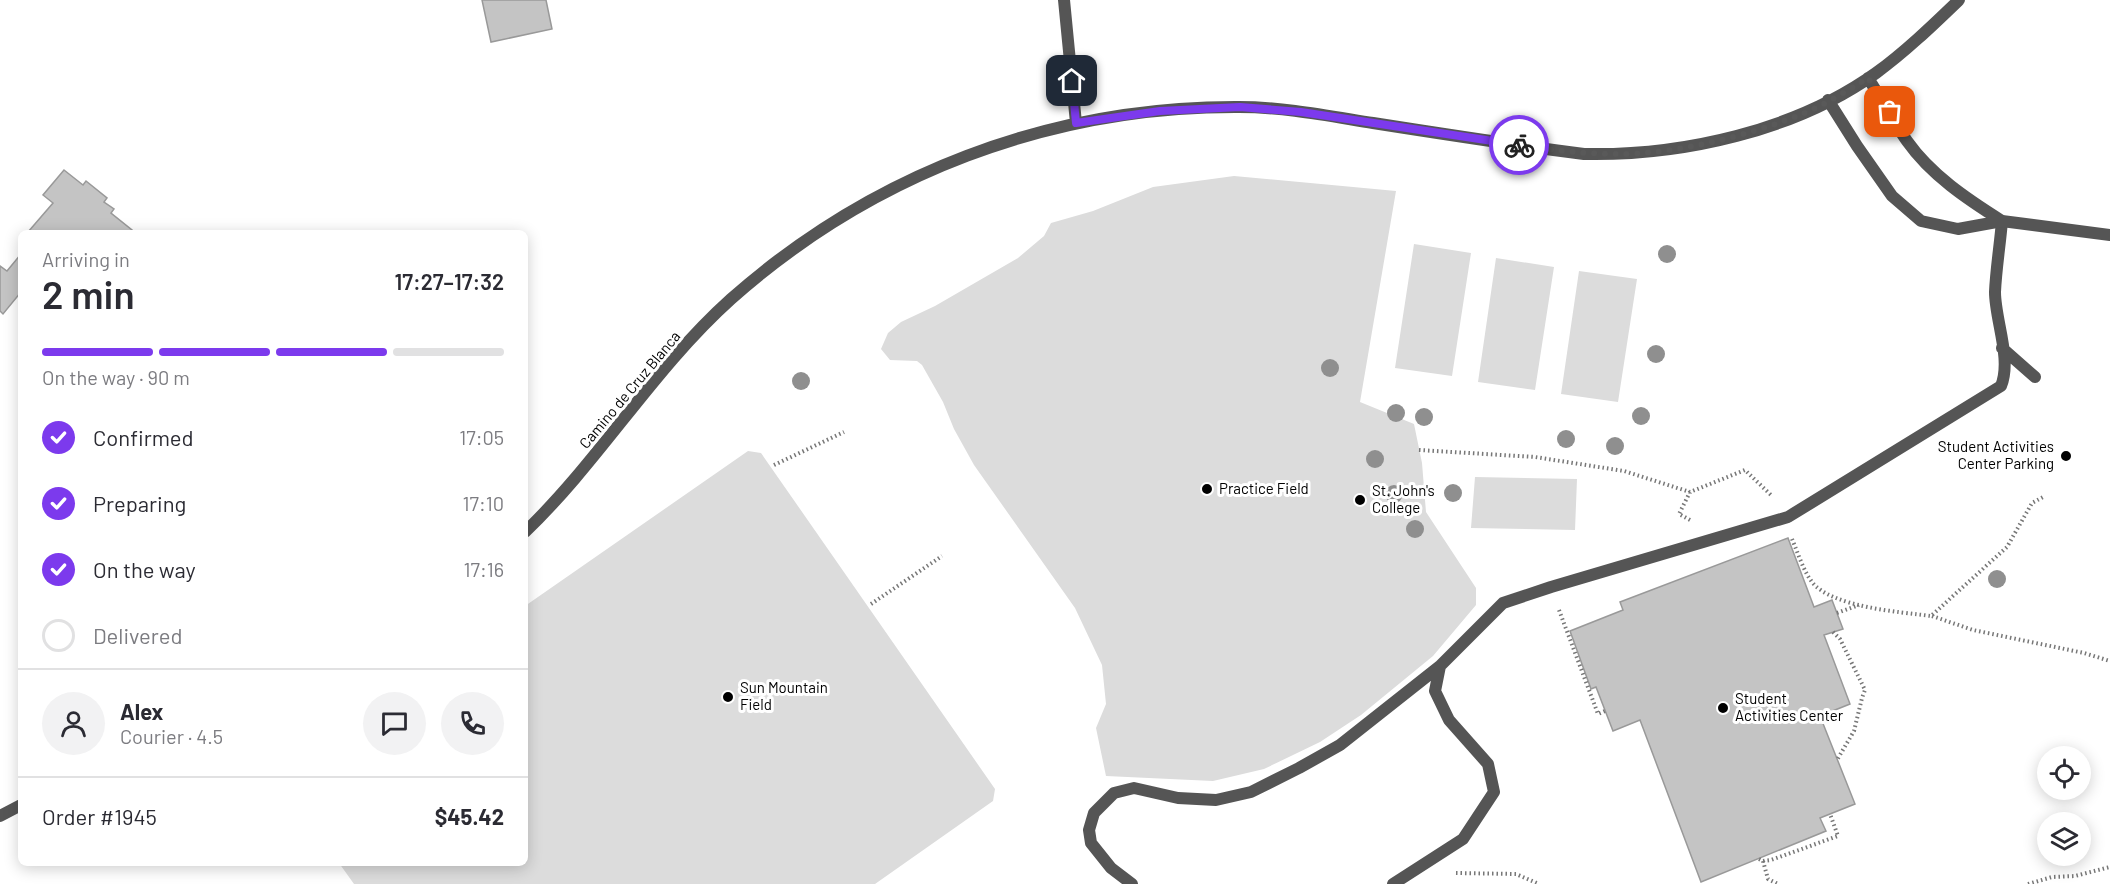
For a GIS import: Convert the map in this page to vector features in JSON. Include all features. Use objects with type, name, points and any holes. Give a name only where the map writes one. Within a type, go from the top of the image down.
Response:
[{"type":"street","points":[[1064,0],[1076,123]]},
{"type":"street","name":"Camino de Cruz Blanca","points":[[528,529],[551,508],[601,449],[669,362],[730,300],[782,258],[831,224],[895,187],[991,146],[1076,123],[1160,111],[1240,107],[1301,112],[1584,154],[1662,151],[1722,140],[1800,115],[1868,78],[1959,0]]},
{"type":"street","points":[[1868,78],[1907,141],[1931,168],[1962,195],[2002,221]]},
{"type":"street","points":[[1828,100],[1892,196],[1921,221],[1958,229],[2002,221],[2110,235]]},
{"type":"street","points":[[1132,884],[1111,868],[1091,843],[1089,830],[1094,813],[1114,793],[1134,788],[1178,798],[1216,800],[1251,792],[1340,745],[1440,666],[1503,603],[1788,517],[2001,386],[2004,377],[1995,294],[2002,221]]},
{"type":"street","points":[[2002,348],[2035,377]]},
{"type":"street","points":[[1393,884],[1463,839],[1494,792],[1488,764],[1449,720],[1435,691],[1440,666]]},
{"type":"street","points":[[0,816],[18,807]]},
{"type":"path","points":[[774,465],[844,432]]},
{"type":"path","points":[[1419,450],[1535,457],[1569,462],[1624,471],[1690,492],[1745,470],[1775,498]]},
{"type":"path","points":[[1690,492],[1679,514],[1722,536]]},
{"type":"path","points":[[1931,616],[2007,547],[2032,502],[2045,496]]},
{"type":"path","points":[[1790,535],[1812,583],[1831,596],[1849,603],[1931,616],[1973,630],[2084,653],[2110,662]]},
{"type":"path","points":[[871,604],[942,556]]},
{"type":"path","points":[[1838,613],[1860,605]]},
{"type":"path","points":[[1562,616],[1598,714],[1605,711]]},
{"type":"path","points":[[1833,632],[1840,639],[1866,690],[1854,731],[1837,760]]},
{"type":"path","points":[[1778,884],[1768,879],[1761,860],[1800,850],[1838,836],[1830,814]]},
{"type":"path","points":[[2028,884],[2052,877],[2075,876],[2110,867]]},
{"type":"path","points":[[1447,874],[1516,874],[1539,884]]},
{"type":"shaded area","name":"Practice Field","points":[[1234,176],[1396,191],[1360,402],[1414,424],[1422,463],[1426,512],[1476,588],[1476,605],[1433,656],[1361,715],[1320,742],[1264,769],[1213,781],[1106,776],[1096,728],[1106,704],[1102,665],[1075,608],[974,465],[922,365],[917,361],[890,360],[881,349],[888,333],[901,322],[935,306],[1018,258],[1044,236],[1051,223],[1093,211],[1153,187]]},
{"type":"shaded area","points":[[1414,244],[1471,253],[1452,376],[1395,368]]},
{"type":"shaded area","points":[[1496,258],[1554,267],[1535,390],[1478,382]]},
{"type":"shaded area","points":[[1579,271],[1637,279],[1618,402],[1561,394]]},
{"type":"shaded area","name":"Sun Mountain Field","points":[[748,451],[761,453],[995,789],[993,801],[875,884],[354,884],[341,866],[528,866],[528,604]]},
{"type":"shaded area","points":[[1475,477],[1577,479],[1575,530],[1471,528]]},
{"type":"building","points":[[482,0],[546,0],[552,29],[491,42]]},
{"type":"building","points":[[64,170],[83,185],[86,181],[107,198],[104,202],[114,209],[111,213],[132,230],[30,230],[53,203],[43,195]]},
{"type":"building","points":[[18,258],[18,296],[3,314],[0,311],[0,266],[7,271]]},
{"type":"building","name":"Student Activities Center","points":[[1788,538],[1814,607],[1832,600],[1843,629],[1824,635],[1850,704],[1820,716],[1855,804],[1820,818],[1826,831],[1701,882],[1640,720],[1613,731],[1596,687],[1591,689],[1570,631],[1623,610],[1620,602]]},
{"type":"way so far","points":[[1519,145],[1584,154],[1621,154],[1662,151],[1722,140],[1800,115],[1868,78],[1890,112]]},
{"type":"place","name":"Student Activities Center Parking","points":[[2066,456]]},
{"type":"place","name":"Practice Field","points":[[1207,489]]},
{"type":"place","name":"St. John's College","points":[[1360,500]]},
{"type":"place","name":"Sun Mountain Field","points":[[728,697]]},
{"type":"place","name":"Student Activities Center","points":[[1723,708]]},
{"type":"route","points":[[1072,81],[1076,123],[1160,111],[1240,107],[1301,112],[1519,145]]}]
